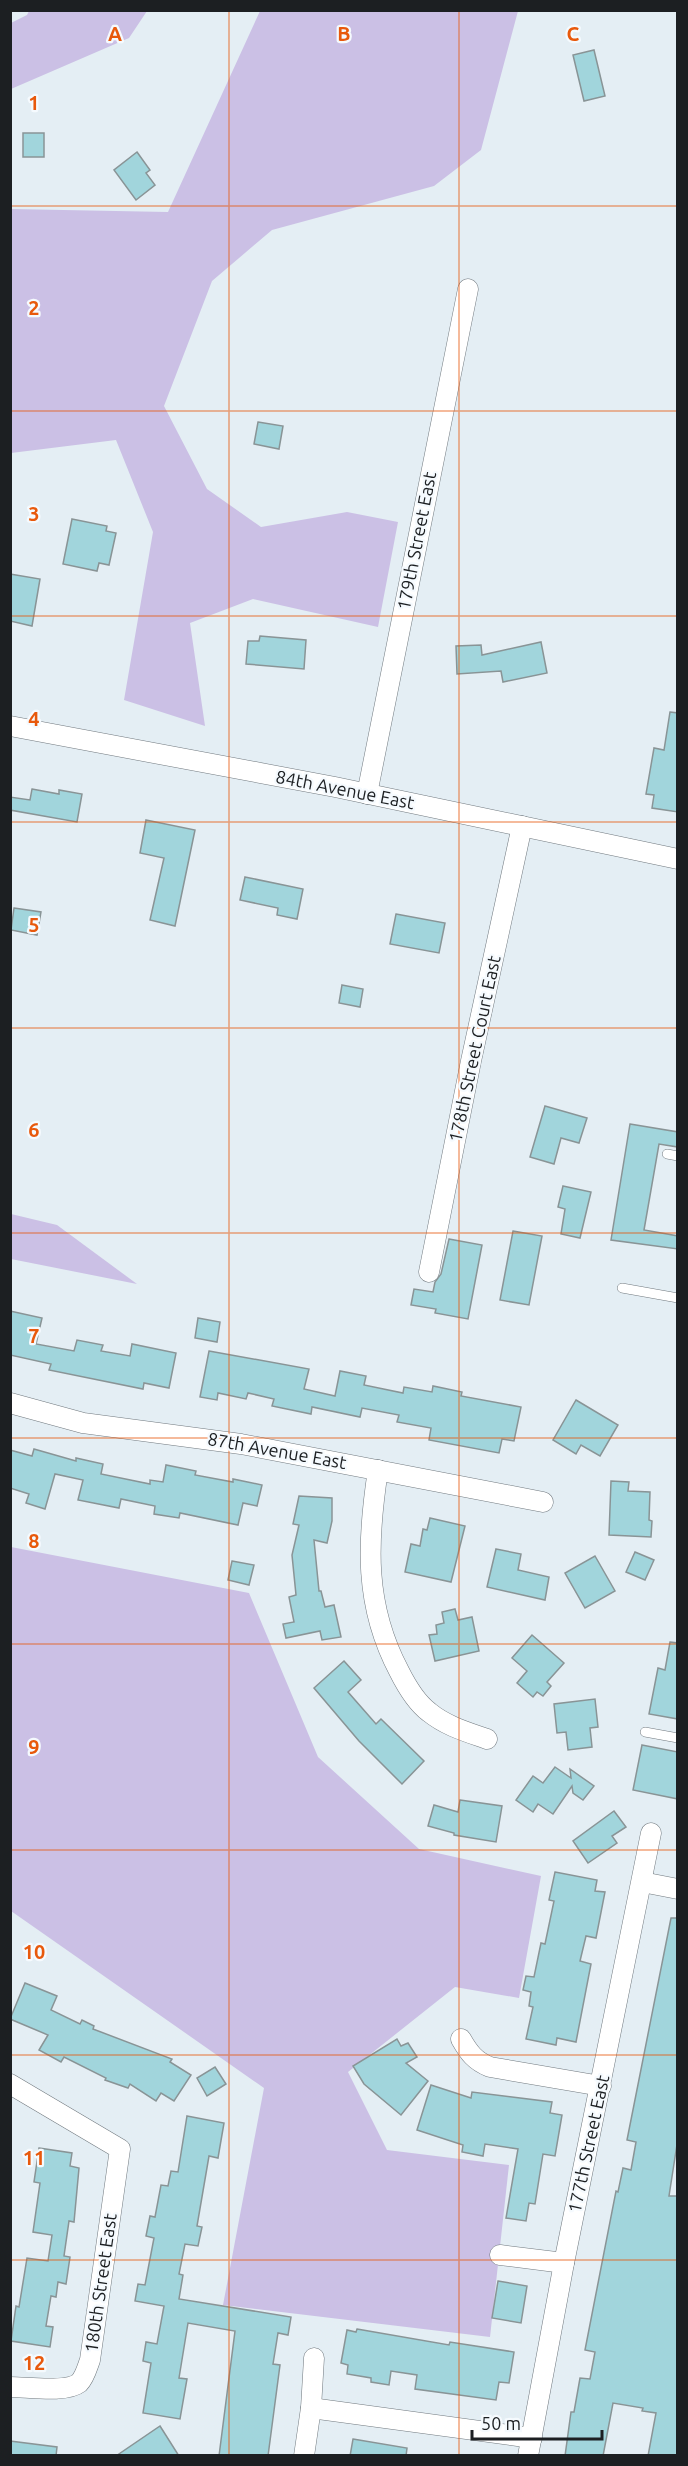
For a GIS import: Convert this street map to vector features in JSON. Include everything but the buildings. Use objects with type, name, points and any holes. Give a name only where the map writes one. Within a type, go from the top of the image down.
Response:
[{"type":"street","name":"179th Street East","points":[[368,794],[468,290]]},
{"type":"street","name":"84th Avenue East","points":[[10,726],[368,794],[678,859]]},
{"type":"street","name":"178th Street Court East","points":[[429,1272],[471,1061],[522,826]]},
{"type":"street","name":"87th Avenue East","points":[[10,1403],[83,1423],[211,1439],[543,1502]]},
{"type":"street","points":[[378,1470],[370,1520],[370,1566],[376,1614],[386,1647],[404,1680],[428,1712],[452,1727],[487,1739]]},
{"type":"street","name":"177th Street East","points":[[530,2447],[564,2264],[651,1833]]},
{"type":"street","points":[[642,1882],[678,1889]]},
{"type":"street","points":[[461,2039],[469,2054],[478,2062],[490,2067],[601,2086]]},
{"type":"street","name":"180th Street East","points":[[10,2084],[120,2149],[90,2360],[86,2373],[79,2383],[66,2388],[10,2387]]},
{"type":"street","points":[[500,2254],[564,2264]]},
{"type":"street","points":[[304,2456],[311,2408],[314,2358]]},
{"type":"street","points":[[311,2408],[530,2447]]},
{"type":"lane","points":[[667,1154],[678,1156]]},
{"type":"lane","points":[[622,1288],[678,1298]]},
{"type":"lane","points":[[645,1732],[678,1738]]},
{"type":"shaded area","points":[[29,10],[147,11],[129,38],[11,89],[11,23],[27,15]]},
{"type":"shaded area","points":[[260,11],[518,11],[481,150],[434,186],[272,230],[212,281],[164,406],[207,489],[261,527],[347,512],[398,522],[378,627],[253,599],[190,623],[205,726],[124,700],[153,532],[116,440],[11,453],[11,209],[168,212]]},
{"type":"shaded area","points":[[11,1214],[57,1225],[137,1284],[11,1259]]},
{"type":"shaded area","points":[[11,1547],[249,1593],[318,1757],[419,1849],[541,1876],[519,1998],[455,1987],[348,2072],[387,2150],[509,2165],[490,2337],[223,2305],[264,2088],[11,1911]]}]
